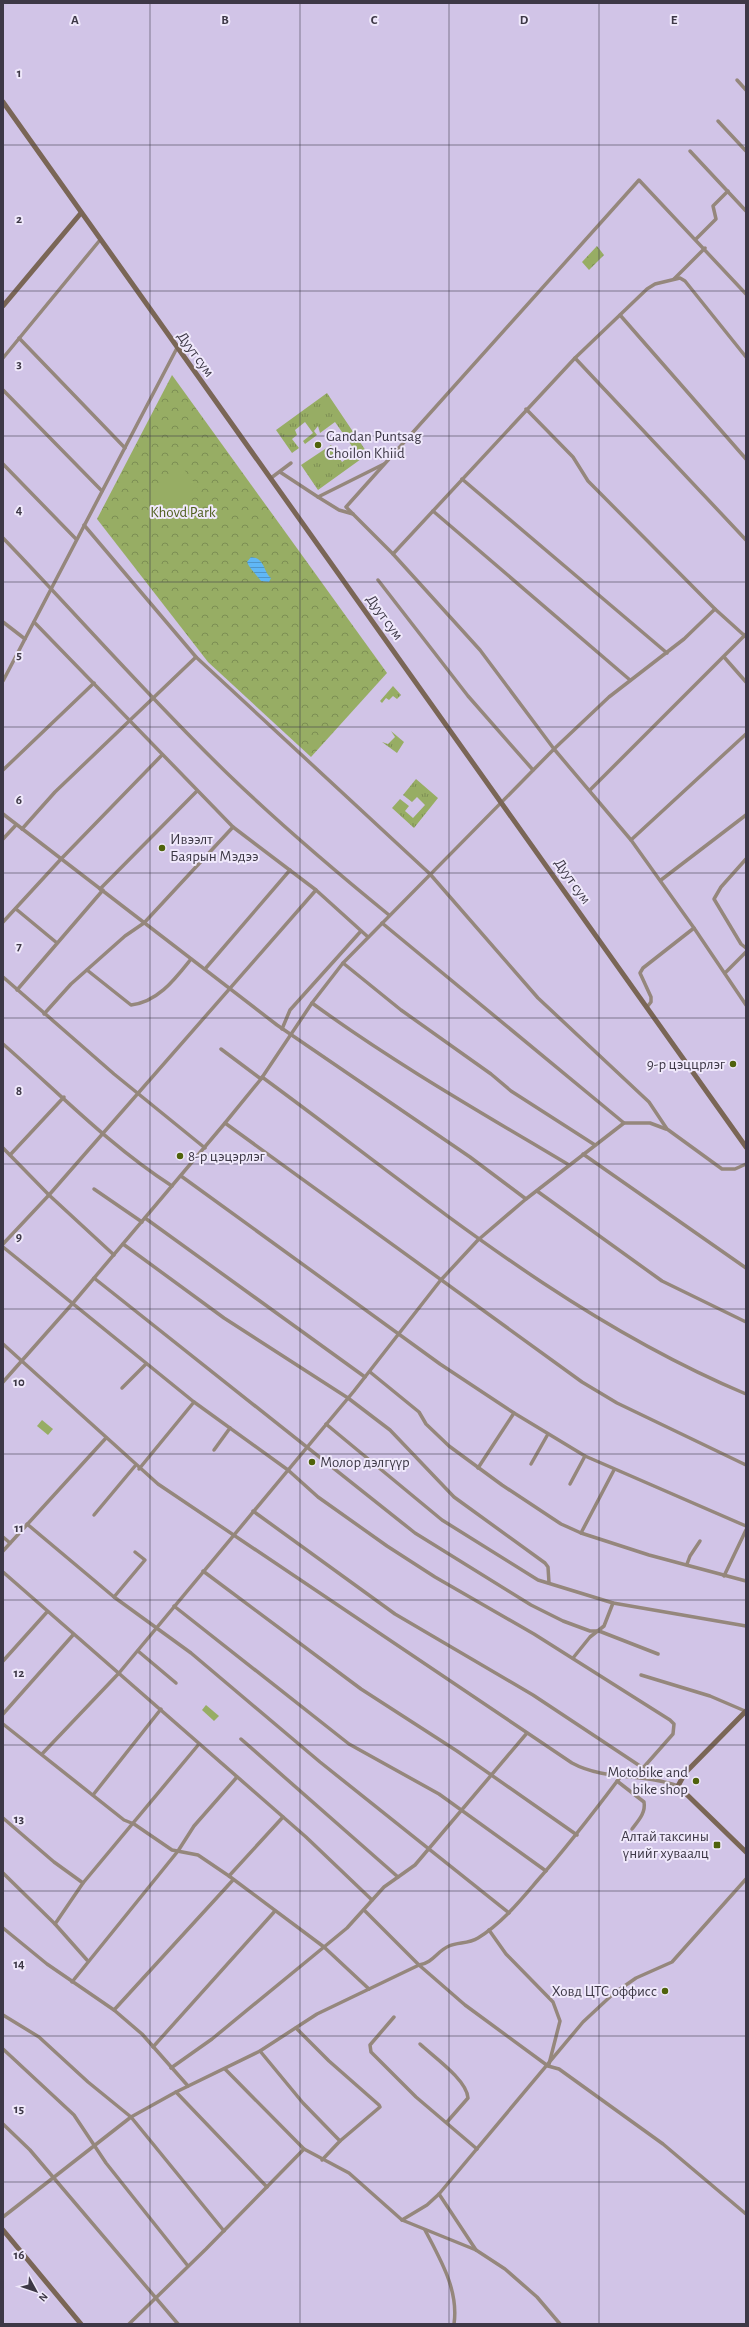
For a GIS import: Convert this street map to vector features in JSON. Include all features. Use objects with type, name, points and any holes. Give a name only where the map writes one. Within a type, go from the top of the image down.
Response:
[{"type":"main road","name":"Дуут сум","points":[[3,102],[502,802],[746,1148]]},
{"type":"main road","points":[[3,306],[81,213]]},
{"type":"main road","points":[[746,1711],[685,1773],[678,1786],[746,1852]]},
{"type":"main road","points":[[3,2230],[81,2324]]},
{"type":"street","points":[[737,80],[746,90]]},
{"type":"street","points":[[718,120],[746,151]]},
{"type":"street","points":[[690,151],[746,212]]},
{"type":"street","points":[[746,294],[705,248],[639,180],[346,507],[393,554],[480,650],[554,748],[631,840],[661,880],[746,1005]]},
{"type":"street","points":[[696,239],[716,219],[713,206],[728,192]]},
{"type":"street","points":[[3,358],[100,240]]},
{"type":"street","points":[[674,279],[705,248]]},
{"type":"street","points":[[393,554],[526,409],[575,358],[647,289],[655,284],[680,278],[685,281],[746,357]]},
{"type":"street","points":[[620,315],[746,459]]},
{"type":"street","points":[[19,338],[125,448]]},
{"type":"street","points":[[3,681],[177,348]]},
{"type":"street","points":[[575,358],[746,540]]},
{"type":"street","points":[[3,390],[102,491]]},
{"type":"street","points":[[526,409],[573,457],[588,482],[745,636],[590,790]]},
{"type":"street","points":[[318,498],[386,462]]},
{"type":"street","points":[[271,478],[291,463]]},
{"type":"street","points":[[3,464],[76,539]]},
{"type":"street","points":[[280,472],[338,510],[354,514]]},
{"type":"street","points":[[462,479],[667,653]]},
{"type":"street","points":[[432,511],[630,680]]},
{"type":"street","points":[[84,525],[196,657],[430,874],[538,998],[649,1102],[667,1129]]},
{"type":"street","points":[[3,538],[153,698],[231,777],[281,824],[389,915]]},
{"type":"street","points":[[378,580],[468,696],[533,770]]},
{"type":"street","points":[[3,1382],[114,1255],[262,1078],[290,1034],[343,963],[554,748],[609,697],[667,653],[715,608]]},
{"type":"street","points":[[3,622],[25,639]]},
{"type":"street","points":[[34,622],[232,827],[316,890],[368,937]]},
{"type":"street","points":[[22,829],[55,792],[196,657]]},
{"type":"street","points":[[724,657],[746,682]]},
{"type":"street","points":[[3,770],[94,683]]},
{"type":"street","points":[[631,840],[746,734]]},
{"type":"street","points":[[3,922],[61,859],[162,755]]},
{"type":"street","points":[[17,990],[101,890],[197,791]]},
{"type":"street","points":[[3,814],[282,1029],[470,1157],[526,1199]]},
{"type":"street","points":[[661,880],[746,815]]},
{"type":"street","points":[[3,839],[16,825]]},
{"type":"street","points":[[44,1014],[87,970],[144,923],[232,827]]},
{"type":"street","points":[[746,859],[721,887],[714,899],[739,940],[746,948]]},
{"type":"street","points":[[205,969],[290,870]]},
{"type":"street","points":[[316,890],[3,1246],[194,1402],[288,1470],[318,1497],[386,1546],[573,1658],[674,1724],[672,1734],[635,1777]]},
{"type":"street","points":[[16,909],[57,943]]},
{"type":"street","points":[[382,923],[624,1123]]},
{"type":"street","points":[[647,1007],[651,1002],[651,997],[640,973],[643,968],[694,928]]},
{"type":"street","points":[[282,1029],[290,1010],[361,931]]},
{"type":"street","points":[[725,973],[746,952]]},
{"type":"street","points":[[87,970],[131,1006],[141,1004],[158,994],[176,978],[191,959]]},
{"type":"street","points":[[343,963],[401,1010],[491,1074],[511,1091],[595,1145]]},
{"type":"street","points":[[3,977],[137,1093],[205,1148]]},
{"type":"street","points":[[312,1003],[364,1042],[569,1165]]},
{"type":"street","points":[[3,1044],[64,1097],[102,1134],[139,1164],[172,1186]]},
{"type":"street","points":[[221,1049],[478,1240],[602,1321],[663,1356],[746,1394]]},
{"type":"street","points":[[10,1155],[64,1097]]},
{"type":"street","points":[[225,1123],[440,1281],[537,1351],[600,1394],[746,1465]]},
{"type":"street","points":[[42,1754],[138,1651],[202,1571],[370,1372],[440,1281],[478,1240],[526,1199],[624,1123],[650,1123],[667,1129],[722,1169],[735,1170],[746,1164]]},
{"type":"street","points":[[3,1148],[49,1195],[114,1255]]},
{"type":"street","points":[[583,1154],[746,1268]]},
{"type":"street","points":[[181,1176],[440,1364],[514,1413],[585,1456],[614,1470],[746,1526]]},
{"type":"street","points":[[94,1189],[142,1222]]},
{"type":"street","points":[[536,1191],[662,1281],[746,1322]]},
{"type":"street","points":[[145,1218],[365,1378]]},
{"type":"street","points":[[123,1244],[224,1318],[348,1398],[390,1430],[454,1496],[545,1563],[548,1567],[549,1584]]},
{"type":"street","points":[[94,1278],[212,1374],[307,1447],[394,1517],[435,1547],[531,1605],[563,1621],[590,1631],[599,1632],[658,1654]]},
{"type":"street","points":[[3,1344],[139,1469],[527,1733],[578,1766],[595,1772],[660,1780],[678,1786]]},
{"type":"street","points":[[122,1388],[146,1364]]},
{"type":"street","points":[[370,1372],[419,1412],[426,1424],[443,1440],[478,1468],[533,1507],[581,1533],[649,1555],[746,1581]]},
{"type":"street","points":[[139,1469],[194,1402]]},
{"type":"street","points":[[478,1468],[514,1413]]},
{"type":"street","points":[[326,1424],[442,1520],[538,1580],[613,1602],[746,1626]]},
{"type":"street","points":[[214,1450],[230,1428]]},
{"type":"street","points":[[531,1464],[548,1434]]},
{"type":"street","points":[[3,1551],[106,1438]]},
{"type":"street","points":[[570,1484],[585,1456]]},
{"type":"street","points":[[94,1515],[135,1466]]},
{"type":"street","points":[[581,1533],[614,1470]]},
{"type":"street","points":[[253,1510],[396,1614],[533,1695],[643,1768]]},
{"type":"street","points":[[27,1524],[114,1597],[191,1653],[308,1752],[509,1913]]},
{"type":"street","points":[[724,1576],[746,1530]]},
{"type":"street","points":[[3,1537],[10,1543]]},
{"type":"street","points":[[687,1564],[690,1556],[700,1541]]},
{"type":"street","points":[[114,1597],[144,1560],[135,1552]]},
{"type":"street","points":[[202,1571],[361,1689],[491,1774],[577,1835]]},
{"type":"street","points":[[3,1572],[283,1817],[372,1900]]},
{"type":"street","points":[[573,1658],[590,1637],[599,1632],[604,1626],[613,1602]]},
{"type":"street","points":[[174,1606],[349,1744],[439,1794],[546,1871]]},
{"type":"street","points":[[3,1661],[47,1612]]},
{"type":"street","points":[[3,1714],[74,1635]]},
{"type":"street","points":[[138,1651],[176,1683]]},
{"type":"street","points":[[641,1675],[710,1696],[746,1711]]},
{"type":"street","points":[[93,1795],[161,1709]]},
{"type":"street","points":[[3,1724],[124,1820],[134,1824],[172,1850],[198,1855],[229,1876],[324,1947],[369,1989]]},
{"type":"street","points":[[171,2068],[212,2038],[324,1947],[364,1910],[384,1886],[415,1865],[527,1733]]},
{"type":"street","points":[[241,1739],[398,1877]]},
{"type":"street","points":[[55,1924],[84,1883],[199,1744]]},
{"type":"street","points":[[3,2217],[132,2117],[176,2092],[260,2051],[317,2014],[419,1965],[430,1962],[443,1949],[450,1945],[468,1943],[490,1930],[509,1913],[577,1835],[621,1776]]},
{"type":"street","points":[[72,1982],[88,1960],[178,1851],[190,1831],[237,1777]]},
{"type":"street","points":[[617,1781],[644,1802],[645,1808],[642,1816],[632,1829]]},
{"type":"street","points":[[229,1876],[283,1817]]},
{"type":"street","points":[[3,1818],[54,1862],[84,1883]]},
{"type":"street","points":[[3,1872],[55,1924],[88,1960]]},
{"type":"street","points":[[402,2220],[427,2205],[439,2194],[548,2066],[583,2022],[613,1994],[636,1978],[672,1962],[746,1879]]},
{"type":"street","points":[[114,2010],[233,1880]]},
{"type":"street","points":[[364,1910],[419,1965],[465,2005],[548,2066],[559,2069],[663,2144],[746,2214]]},
{"type":"street","points":[[153,2047],[275,1911]]},
{"type":"street","points":[[3,1928],[72,1982],[114,2010],[142,2034],[188,2086]]},
{"type":"street","points":[[490,1930],[506,1954],[552,2002],[560,2021],[548,2066]]},
{"type":"street","points":[[3,2015],[39,2037],[88,2082],[132,2117],[224,2231]]},
{"type":"street","points":[[394,2017],[370,2045],[371,2052],[416,2097],[477,2149]]},
{"type":"street","points":[[296,2028],[329,2061],[380,2107],[361,2125],[340,2141],[322,2160]]},
{"type":"street","points":[[420,2044],[460,2081],[468,2092],[468,2098],[447,2122]]},
{"type":"street","points":[[3,2049],[74,2115],[94,2146],[188,2266]]},
{"type":"street","points":[[260,2051],[303,2103],[340,2141]]},
{"type":"street","points":[[225,2069],[304,2149],[322,2160],[349,2173],[402,2220],[476,2250],[505,2269],[531,2290],[560,2324]]},
{"type":"street","points":[[176,2092],[267,2187]]},
{"type":"street","points":[[3,2124],[30,2150],[157,2297],[178,2324]]},
{"type":"street","points":[[129,2324],[224,2231],[304,2149]]},
{"type":"street","points":[[439,2194],[476,2250]]},
{"type":"street","points":[[425,2230],[448,2275],[454,2302],[454,2324]]},
{"type":"green space","points":[[597,246],[604,255],[589,270],[582,262]]},
{"type":"green space","name":"Khovd Park","points":[[172,375],[387,673],[311,757],[208,662],[97,519]]},
{"type":"green space","points":[[327,393],[368,454],[318,490],[301,465],[331,445],[342,462],[356,452],[335,422],[320,433],[318,426],[314,431],[317,435],[305,444],[303,441],[313,433],[305,422],[295,430],[297,435],[292,439],[299,448],[292,453],[276,430]]},
{"type":"green space","points":[[183,468],[198,488],[158,518],[143,498]]},
{"type":"green space","points":[[393,686],[401,695],[397,699],[393,696],[389,700],[386,698],[382,703],[380,701]]},
{"type":"green space","points":[[391,731],[404,742],[397,753],[382,742],[388,744],[395,737]]},
{"type":"green space","points":[[416,779],[438,798],[414,828],[392,808],[400,799],[409,806],[405,811],[413,818],[425,805],[417,797],[412,802],[403,795]]},
{"type":"green space","points":[[42,1420],[53,1429],[48,1435],[37,1426]]},
{"type":"green space","points":[[206,1705],[219,1716],[214,1721],[202,1710]]},
{"type":"water","points":[[251,557],[256,558],[261,562],[271,578],[269,582],[261,581],[249,567],[247,562]]},
{"type":"place","name":"Gandan Puntsag Choilon Khiid","points":[[318,445]]},
{"type":"place","name":"Ивээлт Баярын Мэдээ","points":[[162,848]]},
{"type":"place","name":"9-р цэццрлэг","points":[[733,1064]]},
{"type":"place","name":"8-р цэцэрлэг","points":[[180,1156]]},
{"type":"place","name":"Молор дэлгүүр","points":[[312,1462]]},
{"type":"place","name":"Motobike and bike shop","points":[[696,1781]]},
{"type":"place","name":"Алтай таксины үнийг хуваалц","points":[[717,1845]]},
{"type":"place","name":"Ховд ЦТС оффисс","points":[[665,1991]]}]
